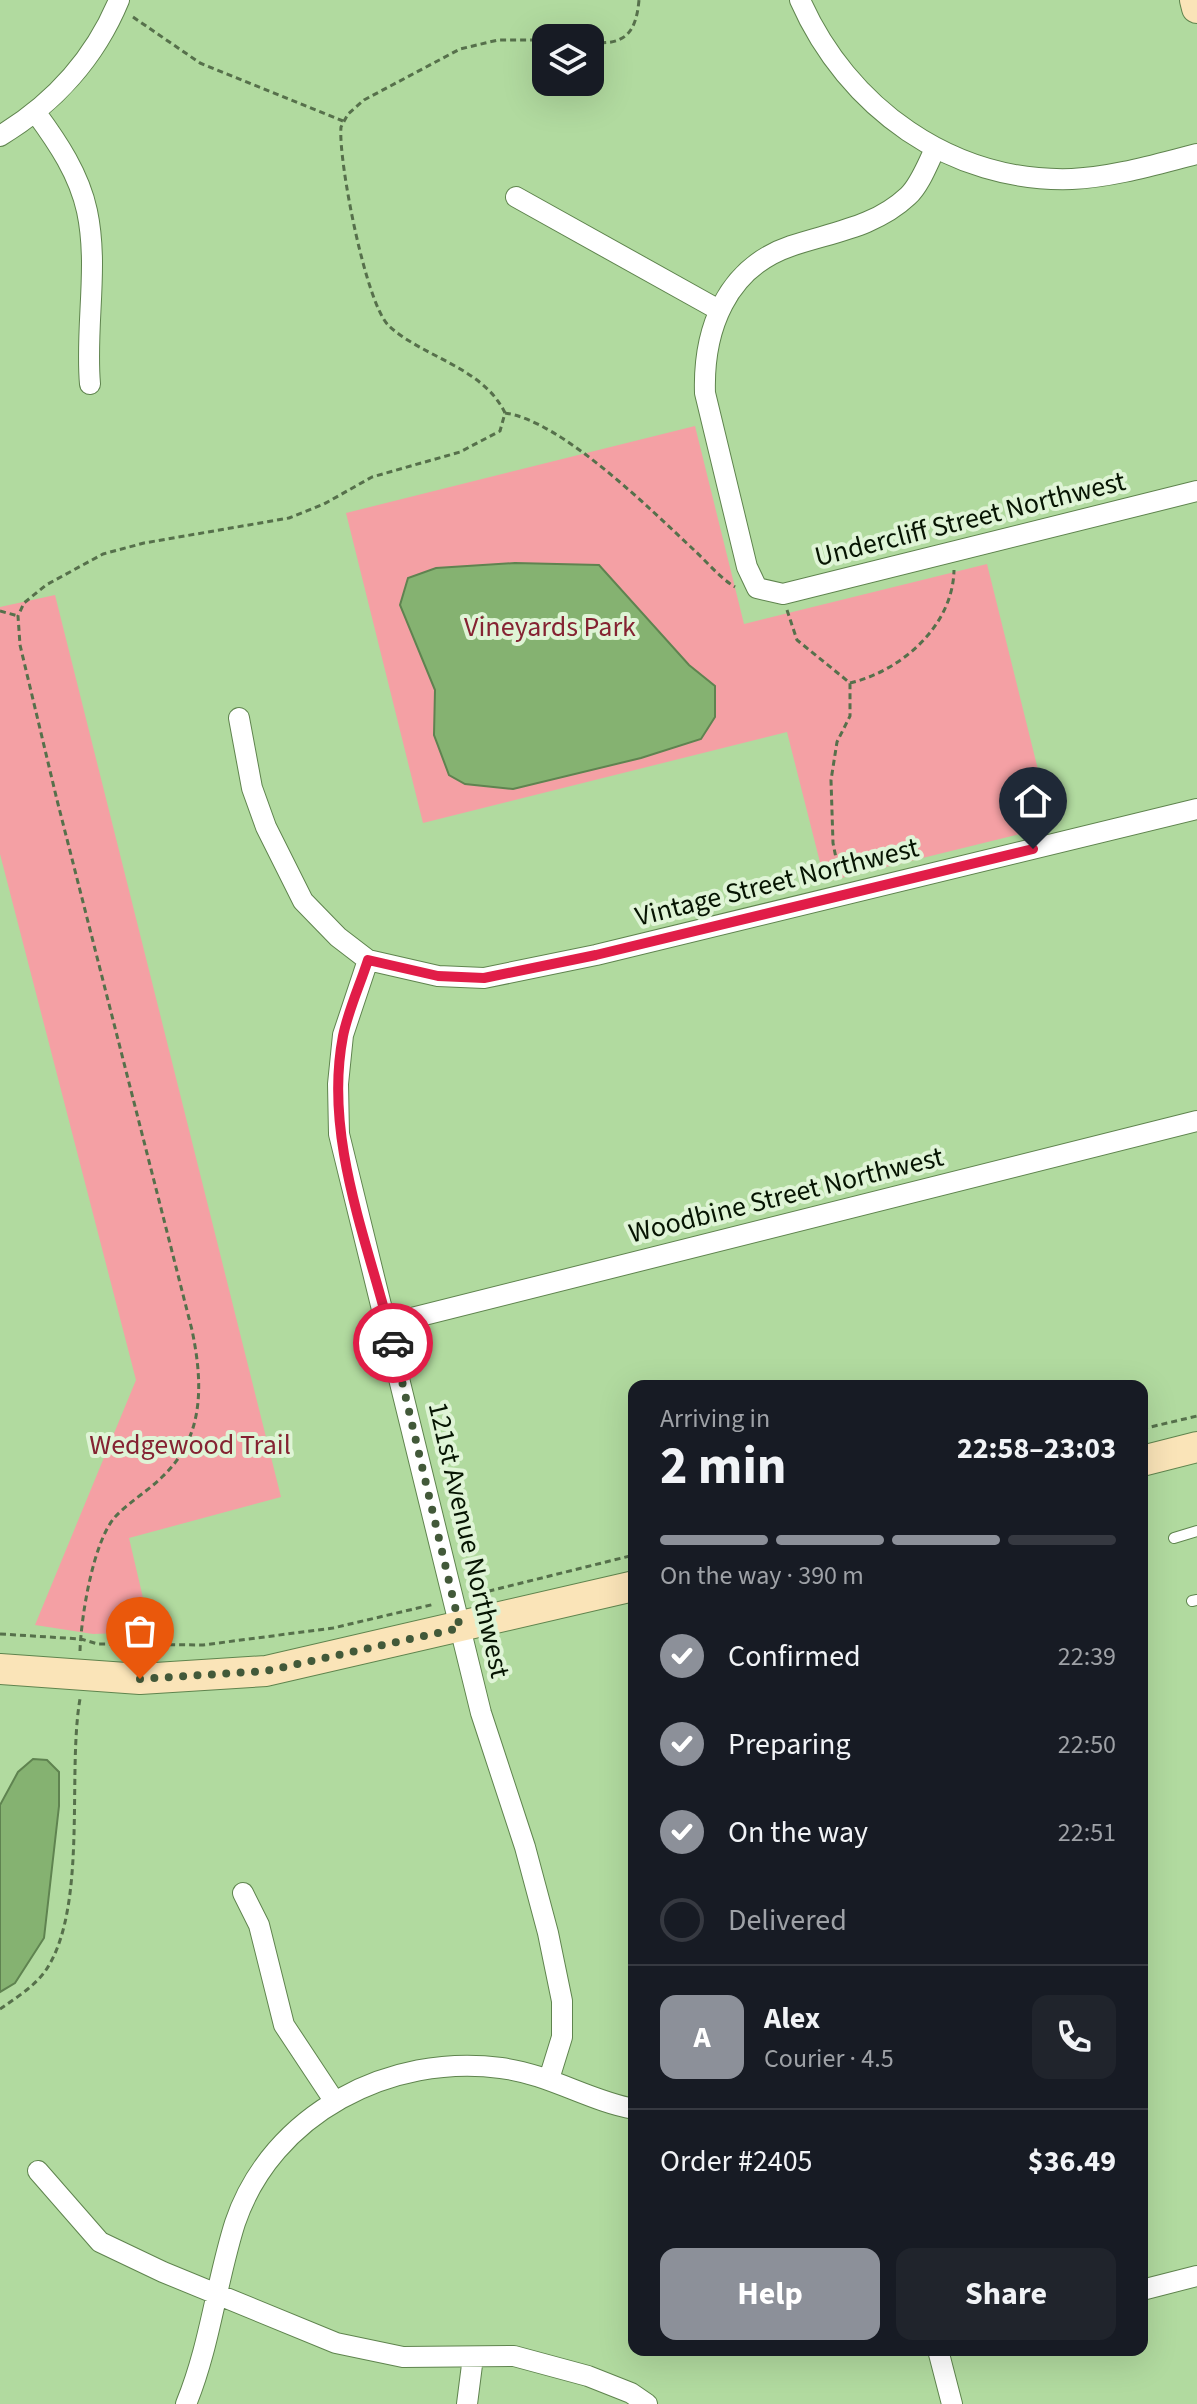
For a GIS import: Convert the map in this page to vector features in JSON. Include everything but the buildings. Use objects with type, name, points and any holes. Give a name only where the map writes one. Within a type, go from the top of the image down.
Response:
[{"type":"main road","points":[[1195,0],[1197,8]]},
{"type":"main road","points":[[1148,1459],[1197,1447]]},
{"type":"main road","points":[[0,1669],[140,1679],[202,1678],[291,1666],[458,1614],[628,1587]]},
{"type":"street","points":[[800,0],[823,46],[862,95],[904,130],[935,149],[995,170],[1050,179],[1106,175],[1197,154]]},
{"type":"street","points":[[0,136],[36,113],[75,74],[118,3]]},
{"type":"street","points":[[36,113],[67,160],[87,209],[91,235],[87,349],[90,384]]},
{"type":"street","points":[[757,588],[747,567],[705,393],[704,373],[717,309],[738,282],[760,262],[787,247],[859,227],[884,216],[911,194],[935,149]]},
{"type":"street","points":[[516,197],[717,309]]},
{"type":"street","name":"Undercliff Street Northwest","points":[[757,588],[783,594],[1197,491]]},
{"type":"street","points":[[239,718],[252,788],[266,827],[303,901],[338,937],[368,960]]},
{"type":"street","name":"Vintage Street Northwest","points":[[368,960],[438,976],[484,978],[596,955],[1197,809]]},
{"type":"street","name":"121st Avenue Northwest","points":[[368,960],[343,1035],[338,1084],[339,1134],[485,1728],[538,1890],[562,2001],[562,2037],[549,2079]]},
{"type":"street","name":"Woodbine Street Northwest","points":[[388,1324],[1197,1121]]},
{"type":"street","points":[[243,1893],[259,1925],[284,2025],[333,2099]]},
{"type":"street","points":[[186,2404],[200,2370],[236,2220],[258,2176],[291,2135],[333,2099],[380,2080],[442,2065],[502,2068],[549,2079],[628,2108]]},
{"type":"street","points":[[38,2171],[100,2242],[336,2343],[403,2357],[514,2356],[588,2376],[631,2393],[647,2404]]},
{"type":"street","points":[[1148,2288],[1197,2276]]},
{"type":"street","points":[[940,2356],[952,2404]]},
{"type":"street","points":[[467,2404],[473,2357]]},
{"type":"lane","points":[[1174,1538],[1197,1531]]},
{"type":"path","points":[[604,43],[622,40],[635,23],[639,0]]},
{"type":"path","points":[[118,3],[200,63],[343,121]]},
{"type":"path","points":[[81,1648],[93,1576],[109,1526],[177,1463],[193,1430],[201,1387],[192,1330],[17,632],[18,616],[24,603],[39,591],[91,558],[131,545],[265,524],[305,512],[384,472],[482,444],[500,431],[505,413],[490,390],[387,325],[373,302],[340,137],[343,121],[364,100],[460,49],[498,40],[532,40]]},
{"type":"path","points":[[505,413],[520,415],[548,430],[623,483],[727,582],[738,589],[757,588]]},
{"type":"path","points":[[850,683],[873,677],[923,642],[938,620],[951,586],[951,554]]},
{"type":"path","points":[[783,594],[797,640],[850,683]]},
{"type":"path","points":[[0,611],[18,616]]},
{"type":"path","points":[[844,894],[833,843],[831,780],[837,742],[850,716],[850,683]]},
{"type":"path","points":[[1148,1428],[1197,1416]]},
{"type":"path","points":[[0,1634],[81,1639],[128,1646],[203,1645],[458,1614],[628,1557]]},
{"type":"path","points":[[0,2009],[44,1973],[61,1930],[70,1877],[80,1698]]},
{"type":"green space","name":"Vineyards Park","points":[[695,426],[744,624],[987,564],[1052,826],[825,882],[787,732],[423,823],[346,513]]},
{"type":"green space","name":"Wedgewood Trail","points":[[55,595],[281,1497],[129,1538],[151,1632],[93,1634],[35,1625],[136,1380],[0,854],[0,607]]},
{"type":"shaded area","points":[[515,563],[599,565],[689,665],[715,686],[715,717],[701,739],[641,758],[513,789],[465,784],[449,775],[434,735],[435,690],[400,605],[408,578],[436,568]]},
{"type":"shaded area","points":[[33,1759],[47,1760],[59,1772],[59,1806],[44,1938],[15,1983],[0,1992],[0,1805],[18,1772]]},
{"type":"way so far","points":[[140,1679],[202,1678],[266,1671],[460,1628],[393,1343]]},
{"type":"route","points":[[393,1343],[339,1134],[338,1084],[343,1035],[368,960],[438,976],[484,978],[596,955],[1033,849]]}]
